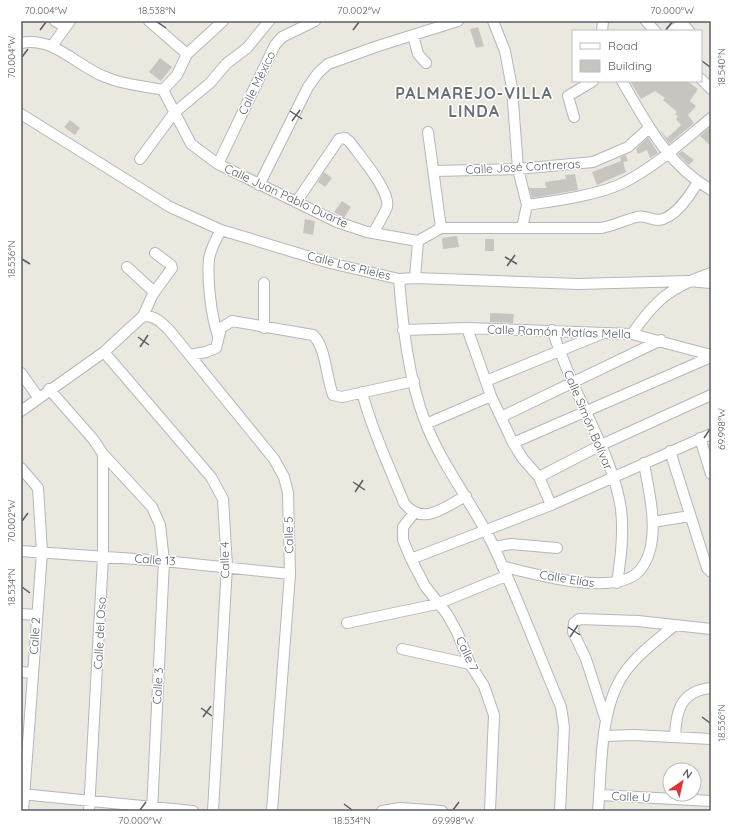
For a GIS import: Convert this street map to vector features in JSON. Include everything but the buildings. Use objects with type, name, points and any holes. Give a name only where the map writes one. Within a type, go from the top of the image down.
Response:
[{"type":"street","points":[[52,46],[67,24],[55,21]]},
{"type":"street","points":[[149,21],[186,54]]},
{"type":"street","points":[[21,37],[52,46],[94,72],[109,79],[163,90],[177,75],[186,54],[223,21]]},
{"type":"street","points":[[140,159],[174,113],[210,83],[226,64],[247,48],[269,21]]},
{"type":"street","name":"Calle México","points":[[218,164],[275,45],[282,37],[315,21]]},
{"type":"street","points":[[259,185],[308,87],[318,73],[328,64],[458,21]]},
{"type":"street","points":[[493,21],[505,51],[512,88],[518,169],[527,205],[522,228]]},
{"type":"street","points":[[646,21],[654,30]]},
{"type":"street","points":[[672,30],[681,24],[685,25],[688,30]]},
{"type":"street","points":[[413,35],[418,54],[426,63]]},
{"type":"street","points":[[21,43],[34,41]]},
{"type":"street","points":[[702,80],[711,89]]},
{"type":"street","points":[[574,117],[568,96],[591,82]]},
{"type":"street","points":[[623,82],[649,128],[668,154],[698,182],[711,190]]},
{"type":"street","name":"Calle Juan Pablo Duarte","points":[[163,90],[191,144],[218,164],[259,185],[297,201],[337,222],[368,232],[418,241]]},
{"type":"street","name":"Calle Los Rieles","points":[[21,114],[170,207],[221,230],[330,263],[399,279],[415,278],[578,284],[688,281],[711,283]]},
{"type":"street","points":[[527,205],[604,190],[622,184],[668,154],[711,118]]},
{"type":"street","name":"Calle José Contreras","points":[[434,171],[518,169],[565,166],[604,159],[628,147],[649,128]]},
{"type":"street","points":[[428,132],[441,228]]},
{"type":"street","points":[[297,201],[339,139],[345,138],[350,142],[375,177],[387,201],[386,207],[374,232]]},
{"type":"street","points":[[415,278],[418,241],[441,228],[601,228],[613,226],[638,217],[648,217],[657,220],[664,219],[685,204],[698,182]]},
{"type":"street","points":[[218,336],[212,317],[209,267],[212,247],[221,230]]},
{"type":"street","points":[[21,411],[38,397],[104,352],[144,316],[154,294],[172,268],[171,265],[154,253]]},
{"type":"street","points":[[127,267],[152,290],[154,294]]},
{"type":"street","points":[[632,334],[653,305],[688,281],[711,273]]},
{"type":"street","points":[[399,279],[404,330],[414,381],[426,424],[450,471],[466,496],[494,547],[561,707],[564,727],[560,811]]},
{"type":"street","points":[[264,283],[264,328]]},
{"type":"street","name":"Calle 5","points":[[144,316],[150,315],[170,330],[274,459],[284,477],[288,493],[290,574],[272,811]]},
{"type":"street","points":[[190,355],[206,352],[216,348],[221,328],[232,321],[264,328],[313,335],[319,341],[328,384],[333,395],[342,397],[414,381]]},
{"type":"street","points":[[467,328],[491,396],[513,443],[523,459],[539,477],[551,505]]},
{"type":"street","name":"Calle Ramón Matías Mella","points":[[404,330],[467,328],[632,334],[661,340],[711,356]]},
{"type":"street","name":"Calle Simón Bolívar","points":[[552,330],[572,382],[601,444],[613,477],[621,508],[622,529],[617,582]]},
{"type":"street","points":[[486,381],[603,333]]},
{"type":"street","points":[[501,417],[661,340]]},
{"type":"street","name":"Calle 4","points":[[104,352],[211,477],[222,499],[227,566],[213,811]]},
{"type":"street","points":[[513,443],[711,356]]},
{"type":"street","points":[[21,373],[38,397]]},
{"type":"street","name":"Calle 3","points":[[49,390],[93,439],[103,454],[152,506],[160,525],[164,560],[153,809]]},
{"type":"street","points":[[362,392],[368,412],[404,503],[414,513],[422,516],[430,514],[466,496]]},
{"type":"street","points":[[539,477],[601,444],[711,395]]},
{"type":"street","points":[[426,424],[491,396]]},
{"type":"street","points":[[411,559],[551,505],[711,434]]},
{"type":"street","points":[[700,438],[711,474]]},
{"type":"street","points":[[670,451],[707,568],[711,572]]},
{"type":"street","name":"Calle del Oso","points":[[89,806],[103,557],[103,454]]},
{"type":"street","name":"Calle Elías","points":[[502,566],[560,580],[596,584],[617,582],[631,577],[640,570],[650,548],[653,522],[644,463]]},
{"type":"street","name":"Calle 2","points":[[21,468],[38,488],[42,552],[33,673],[25,733],[22,794],[23,811]]},
{"type":"street","name":"Calle 7","points":[[414,513],[403,527],[403,540],[411,559],[457,632],[470,664],[484,686],[494,715],[490,811]]},
{"type":"street","points":[[653,522],[690,516]]},
{"type":"street","points":[[494,547],[511,544],[557,548]]},
{"type":"street","name":"Calle 13","points":[[21,551],[164,560],[290,574]]},
{"type":"street","points":[[348,624],[438,604],[506,576]]},
{"type":"street","points":[[21,614],[37,615]]},
{"type":"street","points":[[605,718],[586,659],[572,632],[574,623],[579,618],[638,621],[711,629]]},
{"type":"street","points":[[598,811],[605,718],[618,683],[626,670],[646,649],[674,626]]},
{"type":"street","points":[[402,649],[470,664]]},
{"type":"street","points":[[21,672],[33,673]]},
{"type":"street","points":[[675,737],[675,719],[680,704],[698,690],[711,688]]},
{"type":"street","points":[[604,736],[634,735],[711,739]]},
{"type":"street","points":[[22,794],[89,806],[193,811]]},
{"type":"street","name":"Calle U","points":[[600,795],[711,801]]},
{"type":"street","points":[[382,811],[400,808],[442,811]]},
{"type":"district","name":"PALMAREJO-VILLA LINDA","points":[[474,102]]}]
